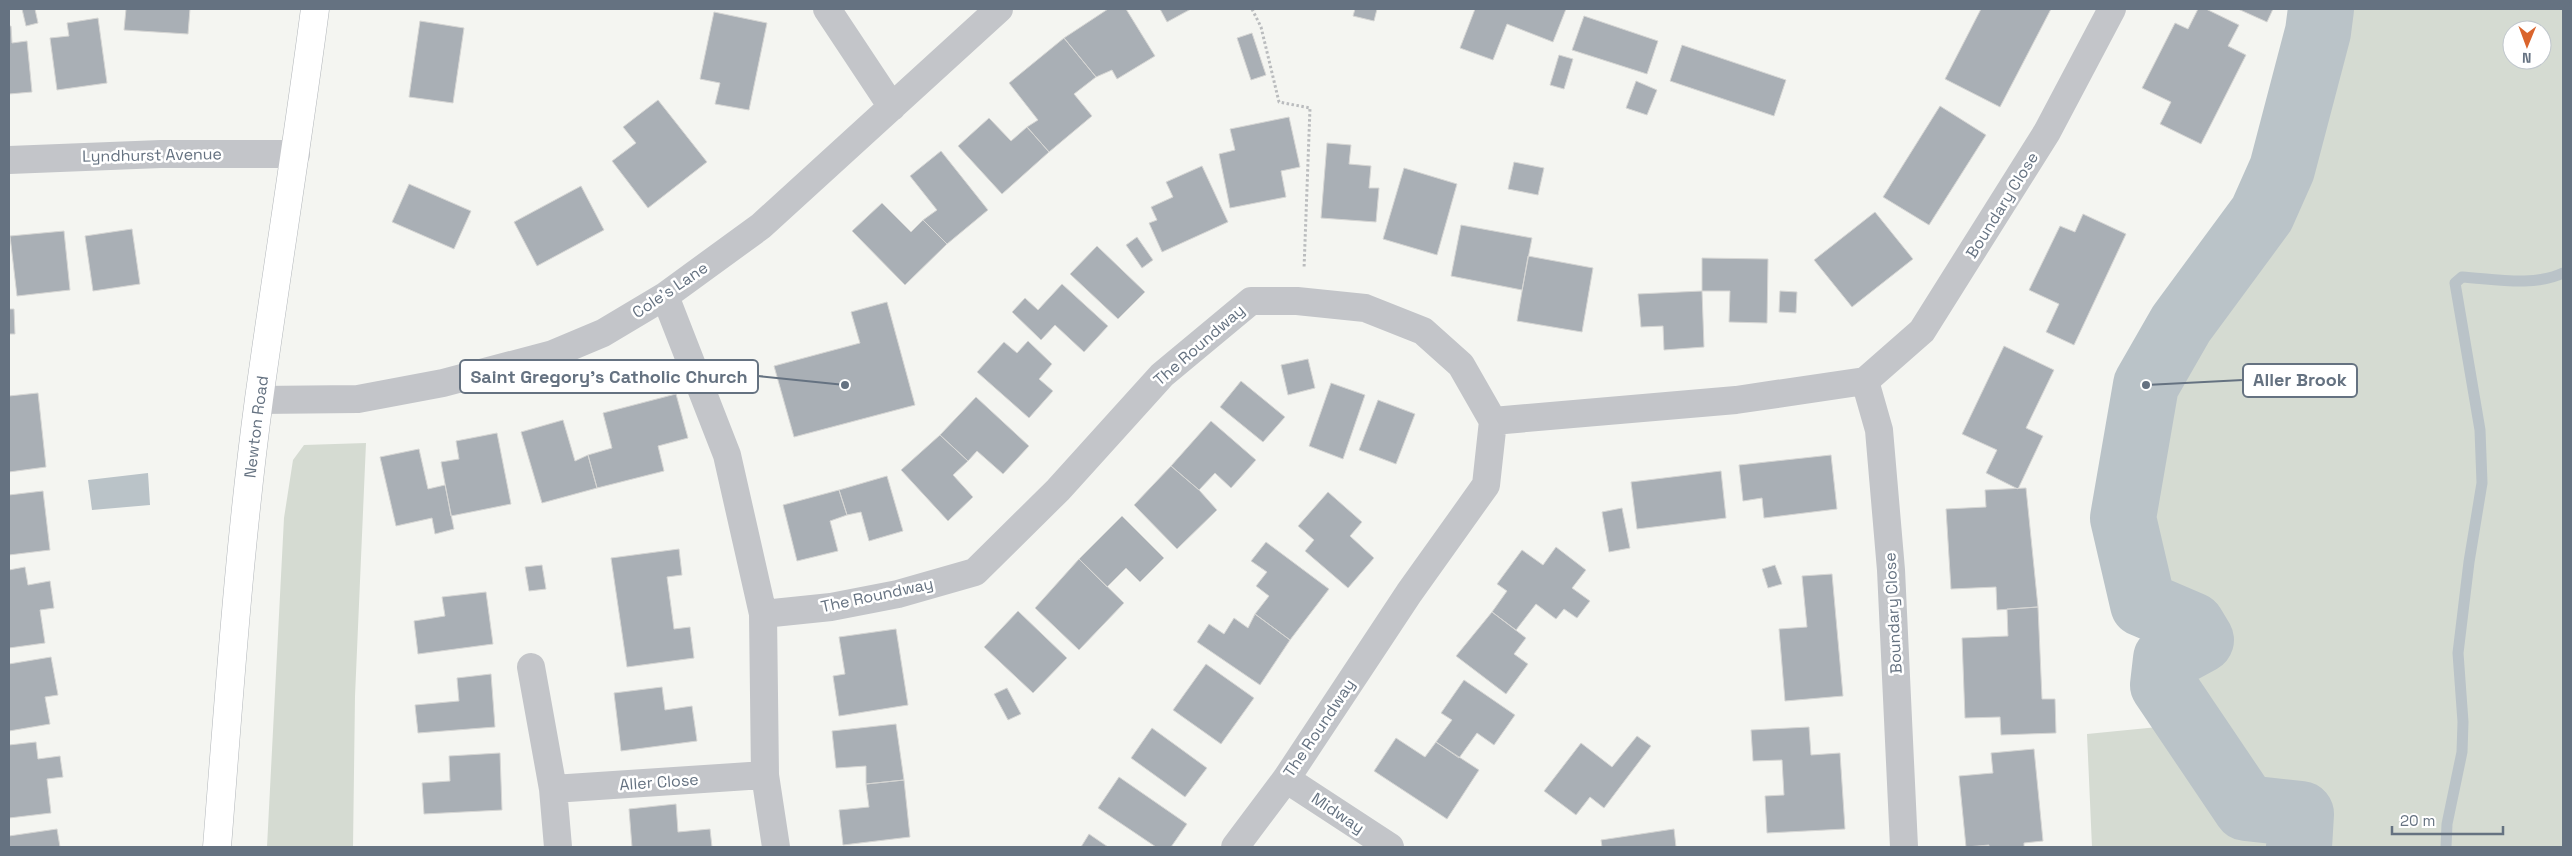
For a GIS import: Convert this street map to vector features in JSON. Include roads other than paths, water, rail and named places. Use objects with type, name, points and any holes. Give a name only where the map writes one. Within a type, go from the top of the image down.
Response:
[{"type":"street","name":"Newton Road","points":[[217,847],[237,590],[259,400],[296,154],[315,9]]},
{"type":"street","points":[[827,9],[892,107]]},
{"type":"street","name":"Cole's Lane","points":[[259,400],[358,399],[443,383],[553,354],[603,333],[665,296],[761,226],[999,9]]},
{"type":"street","name":"Boundary Close","points":[[1904,847],[1891,580],[1879,430],[1864,381],[1922,331],[2047,132],[2112,9]]},
{"type":"street","name":"Lyndhurst Avenue","points":[[9,160],[161,154],[296,154]]},
{"type":"street","points":[[665,296],[726,455],[763,614],[765,775],[776,847]]},
{"type":"street","name":"The Roundway","points":[[763,614],[831,607],[898,594],[975,572],[1058,490],[1162,375],[1251,301],[1297,301],[1365,308],[1424,331],[1461,365],[1493,421],[1486,485],[1409,593],[1286,779],[1235,847]]},
{"type":"street","points":[[1493,421],[1736,400],[1864,381]]},
{"type":"street","points":[[531,667],[553,789],[558,847]]},
{"type":"street","name":"Aller Close","points":[[553,789],[765,775]]},
{"type":"street","name":"Midway","points":[[1286,779],[1390,847]]},
{"type":"waterway","points":[[2299,847],[2301,814],[2246,808],[2163,685],[2166,659],[2201,640],[2192,625],[2143,604],[2123,518],[2146,385],[2181,324],[2262,214],[2282,169],[2318,32],[2321,9]]},
{"type":"waterway","points":[[2446,847],[2447,824],[2462,752],[2463,722],[2458,653],[2469,562],[2482,483],[2480,430],[2455,283],[2462,277],[2527,281],[2539,280],[2563,273]]},
{"type":"place","name":"Saint Gregory's Catholic Church","points":[[845,385]]},
{"type":"place","name":"Aller Brook","points":[[2146,385]]}]
